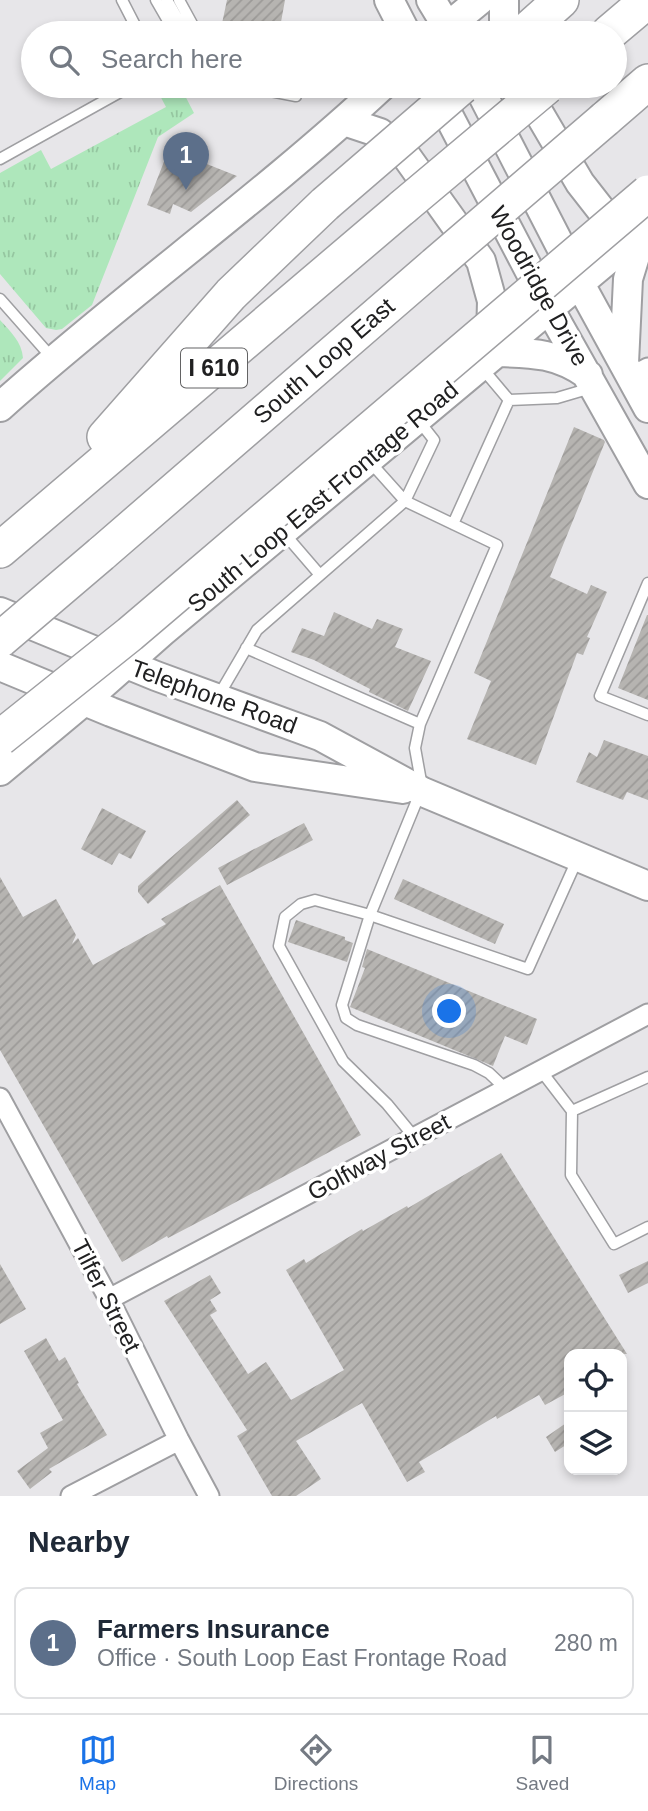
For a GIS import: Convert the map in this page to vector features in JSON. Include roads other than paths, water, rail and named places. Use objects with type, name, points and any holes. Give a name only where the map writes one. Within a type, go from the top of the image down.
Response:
[{"type":"highway","points":[[537,21],[561,0]]},
{"type":"highway","points":[[623,21],[648,0]]},
{"type":"highway","name":"South Loop East","points":[[0,640],[648,82]]},
{"type":"highway","points":[[12,540],[231,294],[325,204],[448,98]]},
{"type":"highway","name":"I 610","points":[[12,540],[533,98]]},
{"type":"highway","points":[[0,738],[130,634],[648,193]]},
{"type":"main road","points":[[389,0],[400,21]]},
{"type":"main road","points":[[430,0],[441,21]]},
{"type":"main road","points":[[457,21],[480,0]]},
{"type":"main road","points":[[503,21],[504,0]]},
{"type":"main road","points":[[0,407],[54,359],[369,98]]},
{"type":"main road","name":"Woodridge Drive","points":[[439,98],[549,308],[648,484]]},
{"type":"main road","name":"Woodridge Drive","points":[[484,98],[580,284],[634,369],[648,408]]},
{"type":"main road","points":[[530,98],[580,183],[605,215],[646,228],[628,279],[634,369]]},
{"type":"main road","points":[[344,121],[380,133],[404,153],[481,261],[492,301],[489,358],[548,355],[571,363],[591,381]]},
{"type":"main road","name":"South Loop East Frontage Road","points":[[0,771],[646,228]]},
{"type":"main road","name":"Telephone Road","points":[[0,612],[126,664],[320,736],[422,792],[648,886]]},
{"type":"main road","name":"Telephone Road","points":[[0,666],[255,767],[422,792]]},
{"type":"street","name":"Golfway Street","points":[[109,1298],[648,1014]]},
{"type":"street","name":"Tilfer Street","points":[[0,1098],[109,1298],[209,1496]]},
{"type":"street","points":[[71,1496],[179,1440]]},
{"type":"lane","points":[[133,21],[124,3],[138,0]]},
{"type":"lane","points":[[156,0],[168,21]]},
{"type":"lane","points":[[167,0],[179,21]]},
{"type":"lane","points":[[179,0],[190,21]]},
{"type":"lane","points":[[0,159],[109,98]]},
{"type":"lane","points":[[0,299],[54,359]]},
{"type":"lane","points":[[453,524],[509,400],[489,358]]},
{"type":"lane","points":[[509,400],[557,398],[591,381]]},
{"type":"lane","points":[[218,699],[257,630],[405,501],[434,440],[417,418]]},
{"type":"lane","points":[[368,460],[405,501],[497,545],[420,724],[415,748],[422,792],[370,915],[342,1005],[346,1018],[357,1025],[474,1065],[489,1073],[506,1090]]},
{"type":"lane","points":[[283,532],[320,575]]},
{"type":"lane","points":[[648,583],[600,696],[648,715]]},
{"type":"lane","points":[[246,648],[420,724]]},
{"type":"lane","points":[[416,1138],[387,1104],[343,1061],[279,946],[285,917],[301,904],[315,900],[370,915],[528,970],[578,856]]},
{"type":"lane","points":[[542,1072],[572,1111],[571,1175],[614,1244],[648,1227]]},
{"type":"lane","points":[[572,1111],[648,1077]]},
{"type":"place","name":"Farmers Insurance","points":[[186,190]]}]
